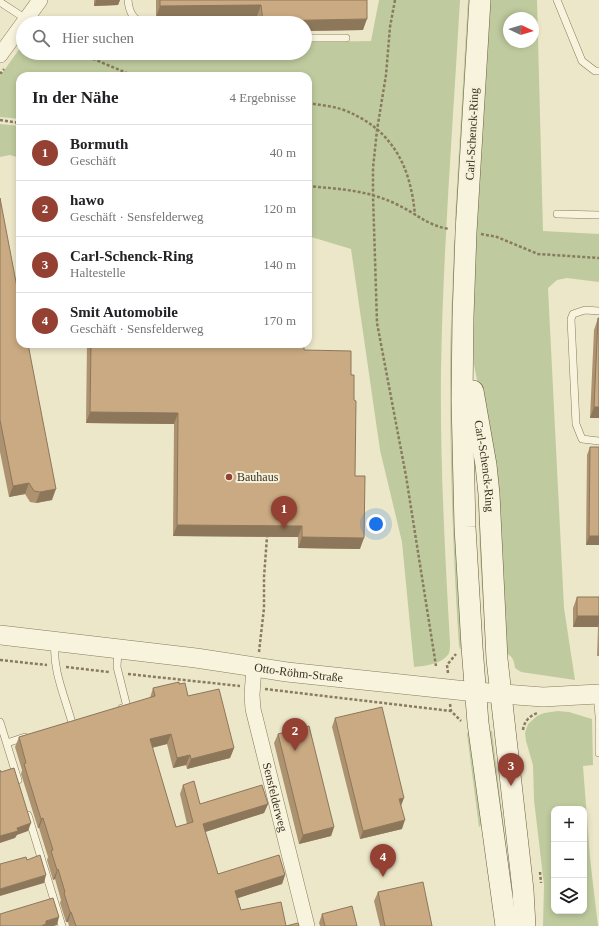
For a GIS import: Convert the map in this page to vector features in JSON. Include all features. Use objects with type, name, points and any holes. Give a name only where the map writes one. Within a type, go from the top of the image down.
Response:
[{"type":"main road","name":"Carl-Schenck-Ring","points":[[480,0],[466,232],[463,317],[462,400],[465,527],[478,723],[506,926]]},
{"type":"main road","name":"Carl-Schenck-Ring","points":[[463,317],[473,394],[486,465],[489,494],[495,628],[525,926]]},
{"type":"street","points":[[28,16],[40,0]]},
{"type":"street","points":[[0,55],[16,33]]},
{"type":"street","name":"Otto-Röhm-Straße","points":[[0,635],[217,661],[358,680],[502,695],[542,697],[598,694]]},
{"type":"street","name":"Sensfelderweg","points":[[255,667],[252,688],[253,709],[307,926]]},
{"type":"lane","points":[[128,0],[130,11],[133,16]]},
{"type":"lane","points":[[557,0],[582,61],[595,71],[599,71]]},
{"type":"lane","points":[[0,2],[21,16]]},
{"type":"lane","points":[[312,38],[346,38]]},
{"type":"lane","points":[[557,214],[599,215]]},
{"type":"lane","points":[[599,311],[585,310],[573,314],[571,319],[576,424],[582,439],[599,441]]},
{"type":"lane","points":[[55,642],[55,666],[72,723]]},
{"type":"lane","points":[[112,711],[127,707],[117,667],[118,649]]},
{"type":"lane","points":[[598,694],[599,716]]},
{"type":"lane","points":[[599,720],[599,753]]},
{"type":"lane","points":[[0,722],[19,785]]},
{"type":"lane","points":[[6,743],[36,734]]},
{"type":"lane","points":[[26,807],[62,926]]},
{"type":"path","points":[[395,0],[390,27],[386,75],[377,130],[373,168],[372,195],[377,323],[406,476],[436,666]]},
{"type":"path","points":[[96,60],[124,72]]},
{"type":"path","points":[[312,104],[340,109],[366,120],[384,136],[399,154],[408,174],[413,195],[415,216]]},
{"type":"path","points":[[0,120],[16,122]]},
{"type":"path","points":[[312,186],[354,190],[372,195],[397,204],[415,216],[439,227],[452,229]]},
{"type":"path","points":[[475,232],[497,237],[538,254],[599,258]]},
{"type":"path","points":[[255,667],[264,608],[264,577],[267,537]]},
{"type":"path","points":[[252,688],[451,711]]},
{"type":"green space","points":[[379,0],[460,0],[446,232],[441,372],[442,474],[450,648],[449,653],[443,660],[428,665],[414,667],[402,542],[380,450],[351,249],[312,237],[312,72],[16,72],[16,119],[0,117],[0,76],[16,54],[16,60],[312,60],[312,42],[371,41]]},
{"type":"green space","points":[[468,0],[474,0],[457,226],[455,219]]},
{"type":"green space","points":[[489,0],[537,0],[537,12],[503,12],[503,48],[538,48],[543,231],[599,234],[599,282],[567,278],[557,280],[548,288],[564,608],[575,680],[521,672],[515,668],[513,659],[506,653],[495,467],[474,365],[472,294]]},
{"type":"green space","points":[[0,124],[16,126],[16,157],[10,155],[0,157]]},
{"type":"green space","points":[[455,239],[464,650],[460,649],[459,646],[451,475],[450,356]]},
{"type":"green space","points":[[477,472],[482,472],[486,653],[480,554]]},
{"type":"green space","points":[[558,711],[569,712],[592,719],[593,765],[583,766],[586,806],[551,806],[551,914],[587,914],[587,819],[598,926],[543,926],[544,885],[534,800],[533,765],[525,733],[528,724],[537,716],[544,713]]},
{"type":"green space","points":[[469,730],[483,824],[479,827],[467,734]]},
{"type":"green space","points":[[487,730],[492,731],[505,838],[500,837]]},
{"type":"building","points":[[160,0],[367,0],[367,19],[312,20],[312,16],[262,16],[261,5],[160,6]]},
{"type":"building","points":[[0,198],[16,282],[16,348],[29,348],[56,489],[40,492],[34,491],[29,483],[13,486],[0,420]]},
{"type":"building","points":[[598,318],[599,407],[594,407]]},
{"type":"building","points":[[91,348],[304,348],[304,350],[351,351],[351,375],[354,375],[354,400],[356,401],[355,476],[365,476],[364,538],[302,537],[302,526],[177,525],[178,413],[90,412]]},
{"type":"building","points":[[590,447],[599,447],[599,536],[589,536]]},
{"type":"building","points":[[577,597],[599,597],[599,616],[577,616]]},
{"type":"building","points":[[179,682],[179,684],[185,683],[188,696],[219,689],[234,748],[191,759],[190,755],[177,758],[171,734],[150,739],[176,827],[193,822],[183,785],[194,781],[200,804],[262,785],[268,804],[203,824],[218,874],[279,855],[285,875],[235,891],[241,910],[281,902],[286,926],[76,926],[70,912],[58,869],[57,870],[51,851],[53,850],[43,818],[41,819],[24,764],[26,763],[19,737],[155,696],[153,688]]},
{"type":"building","points":[[382,707],[404,798],[399,799],[405,820],[363,831],[335,718]]},
{"type":"building","points":[[309,726],[334,827],[303,835],[278,734]]},
{"type":"building","points":[[14,768],[31,823],[17,828],[18,831],[0,836],[0,770],[1,772]]},
{"type":"building","points":[[40,855],[46,875],[0,889],[0,864],[26,857],[27,860]]},
{"type":"building","points":[[423,882],[432,926],[385,926],[378,892]]},
{"type":"building","points":[[53,898],[59,917],[46,921],[46,924],[41,926],[0,926],[0,914]]},
{"type":"building","points":[[352,906],[357,926],[325,926],[322,914]]},
{"type":"building","points":[[298,923],[299,926],[286,926]]},
{"type":"place","name":"Bauhaus","points":[[229,477]]},
{"type":"place","name":"Bormuth","points":[[284,529]]},
{"type":"place","name":"hawo","points":[[295,751]]},
{"type":"place","name":"Carl-Schenck-Ring","points":[[511,786]]},
{"type":"place","name":"Smit Automobile","points":[[383,877]]}]
